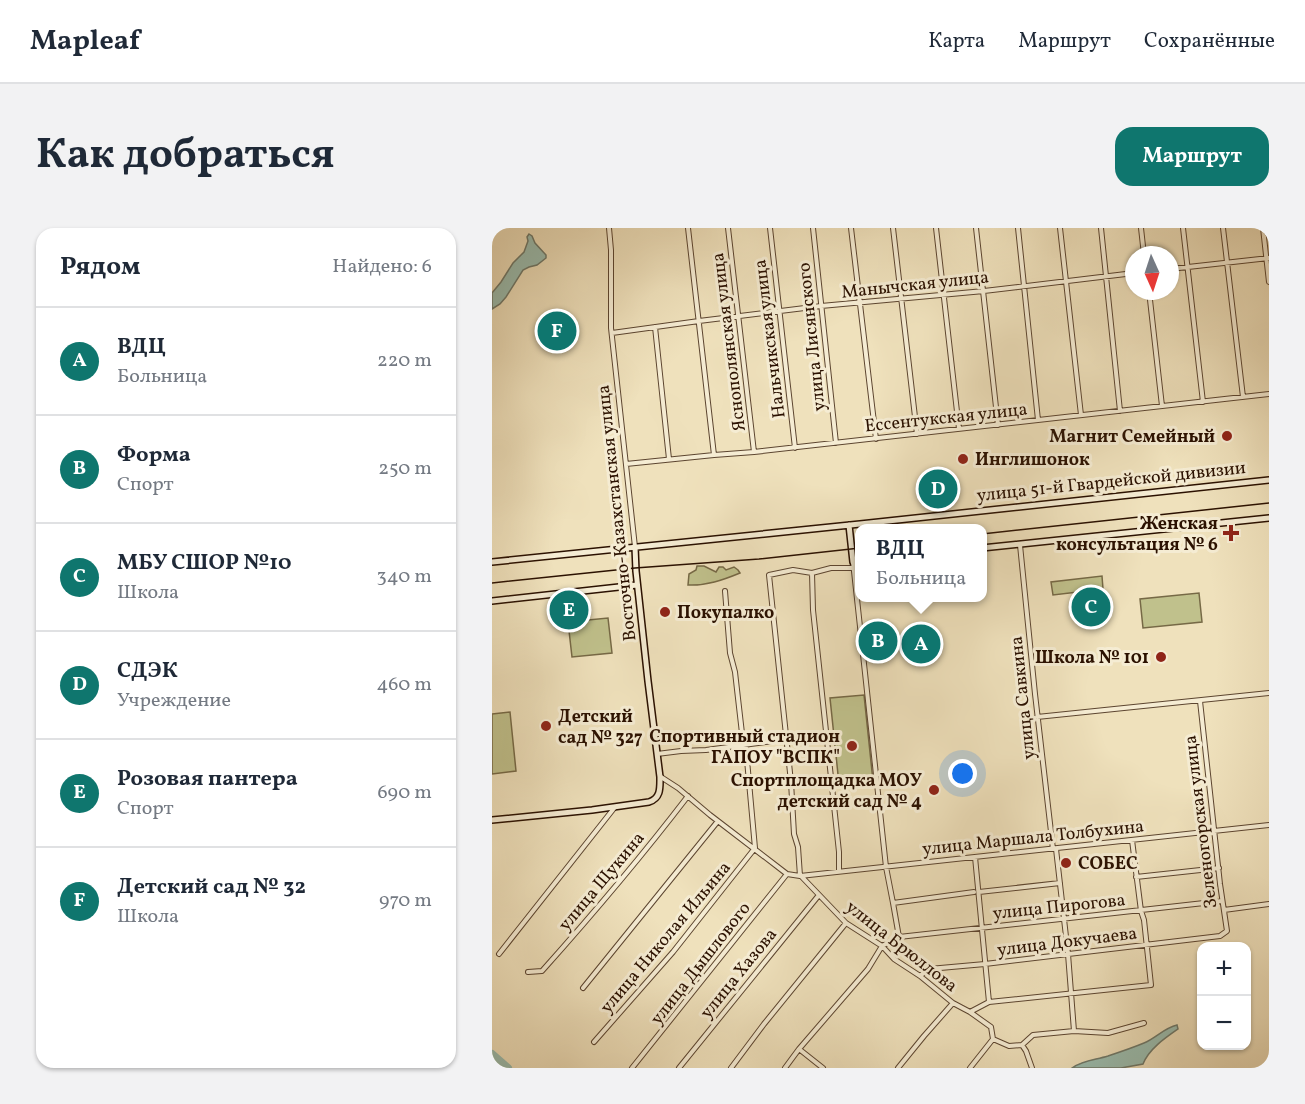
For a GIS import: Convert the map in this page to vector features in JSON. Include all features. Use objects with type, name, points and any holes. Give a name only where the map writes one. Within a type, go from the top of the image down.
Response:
[{"type":"main road","name":"улица 51-й Гвардейской дивизии","points":[[858,524],[1269,480]]},
{"type":"main road","points":[[987,547],[1269,518]]},
{"type":"main road","name":"улица 51-й Гвардейской дивизии","points":[[492,562],[855,524]]},
{"type":"main road","points":[[849,525],[855,564]]},
{"type":"main road","name":"Восточно-Казахстанская улица","points":[[635,547],[637,585],[660,777]]},
{"type":"main road","points":[[492,601],[637,585]]},
{"type":"main road","points":[[492,820],[653,801],[661,791],[660,777]]},
{"type":"street","name":"Восточно-Казахстанская улица","points":[[609,228],[612,333],[635,547]]},
{"type":"street","points":[[688,228],[714,455]]},
{"type":"street","name":"Яснополянская улица","points":[[728,228],[754,452]]},
{"type":"street","name":"Нальчикская улица","points":[[770,228],[795,448]]},
{"type":"street","name":"улица Лисянского","points":[[813,228],[836,443]]},
{"type":"street","points":[[851,228],[876,439]]},
{"type":"street","points":[[893,228],[917,434]]},
{"type":"street","points":[[936,228],[959,429]]},
{"type":"street","points":[[976,228],[998,425]]},
{"type":"street","points":[[1018,228],[1038,420]]},
{"type":"street","points":[[1060,228],[1081,416]]},
{"type":"street","points":[[1101,228],[1120,411]]},
{"type":"street","points":[[1141,228],[1143,246]]},
{"type":"street","points":[[1183,228],[1203,402]]},
{"type":"street","points":[[1223,228],[1243,397]]},
{"type":"street","points":[[1263,228],[1269,282]]},
{"type":"street","points":[[1179,268],[1268,258]]},
{"type":"street","name":"Манычская улица","points":[[699,321],[1125,274]]},
{"type":"street","points":[[1150,300],[1162,406]]},
{"type":"street","points":[[612,333],[699,321]]},
{"type":"street","points":[[655,327],[669,459]]},
{"type":"street","name":"Ессентукская улица","points":[[626,464],[795,448],[1269,394]]},
{"type":"street","name":"улица Савкина","points":[[1020,544],[1037,717],[1068,954],[1074,1031]]},
{"type":"street","points":[[660,777],[678,788],[787,874],[800,876],[769,575],[793,570],[812,573],[855,564]]},
{"type":"street","points":[[812,573],[813,610],[839,852],[839,871]]},
{"type":"street","points":[[725,591],[730,653],[735,672],[747,759],[755,848]]},
{"type":"street","points":[[785,1068],[868,969],[882,946],[899,937],[886,867],[859,602]]},
{"type":"street","points":[[1037,717],[1269,693]]},
{"type":"street","name":"Зеленогорская улица","points":[[1200,701],[1227,931],[1220,936]]},
{"type":"street","points":[[657,754],[744,746],[826,734]]},
{"type":"street","name":"улица Щукина","points":[[528,972],[542,971],[608,897],[688,796]]},
{"type":"street","points":[[499,954],[615,806]]},
{"type":"street","points":[[584,988],[718,821]]},
{"type":"street","name":"улица Маршала Толбухина","points":[[800,876],[1269,825]]},
{"type":"street","points":[[970,1012],[989,1002],[1151,984],[1144,920],[1131,840]]},
{"type":"street","name":"улица Николая Ильина","points":[[594,1042],[673,952],[755,848]]},
{"type":"street","points":[[975,857],[989,1002]]},
{"type":"street","points":[[1136,877],[1219,868]]},
{"type":"street","name":"улица Дышлового","points":[[633,1068],[787,874]]},
{"type":"street","name":"улица Брюллова","points":[[800,876],[846,923],[882,946],[894,959],[920,976],[953,1003],[991,1027],[993,1039]]},
{"type":"street","points":[[892,903],[1060,883]]},
{"type":"street","name":"улица Хазова","points":[[679,1068],[819,895]]},
{"type":"street","name":"улица Пирогова","points":[[899,937],[1222,901]]},
{"type":"street","points":[[1224,910],[1269,903]]},
{"type":"street","points":[[731,1068],[846,923]]},
{"type":"street","name":"улица Докучаева","points":[[920,976],[928,969],[1220,936]]},
{"type":"street","points":[[898,1068],[953,1003]]},
{"type":"street","points":[[970,1068],[993,1039],[1009,1046],[1022,1045],[1033,1035],[1074,1031],[1108,1033],[1144,1023]]},
{"type":"street","points":[[1022,1045],[1032,1068]]},
{"type":"street","points":[[799,1049],[822,1068]]},
{"type":"green space","points":[[697,566],[704,566],[716,572],[719,567],[726,570],[734,567],[740,573],[701,585],[688,585],[689,574],[696,570]]},
{"type":"green space","points":[[1102,576],[1103,589],[1053,595],[1051,582]]},
{"type":"green space","points":[[1199,593],[1202,622],[1143,628],[1140,599]]},
{"type":"green space","points":[[608,618],[612,653],[572,657],[568,622]]},
{"type":"green space","points":[[864,695],[873,781],[839,784],[830,698]]},
{"type":"green space","points":[[510,712],[516,771],[492,774],[492,714]]},
{"type":"water","points":[[529,234],[546,258],[537,265],[523,270],[506,297],[492,309],[492,293],[513,263],[524,252]]},
{"type":"water","points":[[1177,1025],[1178,1029],[1153,1049],[1143,1064],[1121,1068],[1072,1068],[1144,1043]]},
{"type":"waterway","points":[[492,1054],[508,1068]]},
{"type":"tram line","points":[[987,533],[1269,503]]},
{"type":"tram line","points":[[492,583],[855,549]]},
{"type":"place","name":"Детский сад № 32","points":[[557,331]]},
{"type":"place","name":"Магнит Семейный","points":[[1227,436]]},
{"type":"place","name":"Инглишонок","points":[[963,459]]},
{"type":"place","name":"СДЭК","points":[[938,489]]},
{"type":"place","name":"Женская консультация № 6","points":[[1231,533]]},
{"type":"place","name":"МБУ СШОР №10","points":[[1091,607]]},
{"type":"place","name":"Розовая пантера","points":[[569,610]]},
{"type":"place","name":"Покупалко","points":[[665,612]]},
{"type":"place","name":"Форма","points":[[878,641]]},
{"type":"place","name":"ВДЦ","points":[[921,644]]},
{"type":"place","name":"Школа № 101","points":[[1161,657]]},
{"type":"place","name":"Детский сад № 327","points":[[546,726]]},
{"type":"place","name":"Спортивный стадион ГАПОУ \"ВСПК\"","points":[[852,746]]},
{"type":"place","name":"Спортплощадка МОУ детский сад № 4","points":[[934,790]]},
{"type":"place","name":"СОБЕС","points":[[1066,863]]}]
